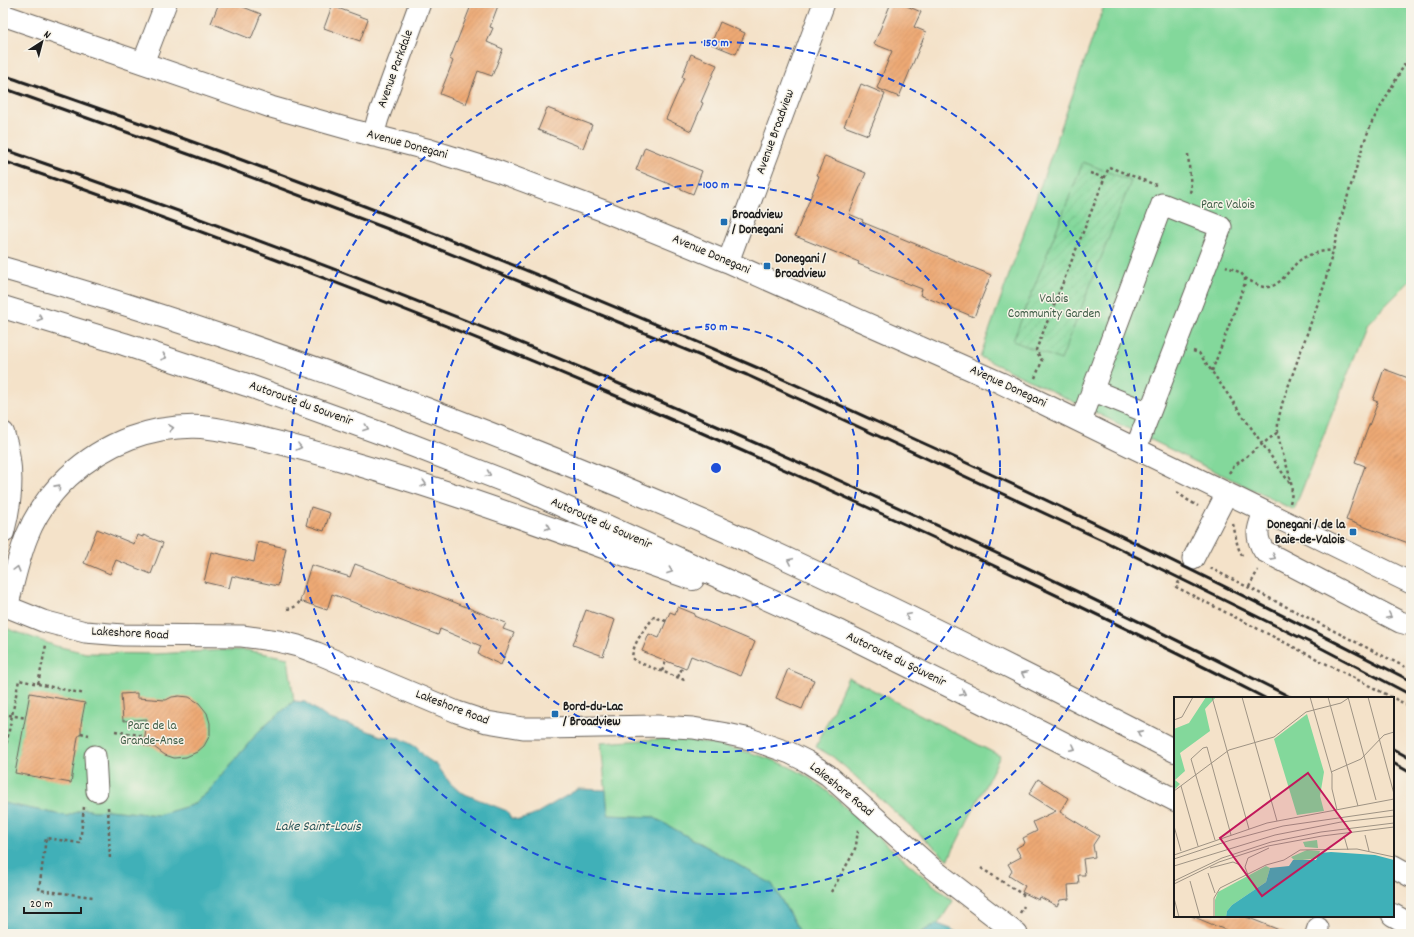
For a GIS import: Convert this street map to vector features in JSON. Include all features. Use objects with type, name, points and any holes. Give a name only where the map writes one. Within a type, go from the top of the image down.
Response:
[{"type":"highway","points":[[3,268],[174,319],[451,418],[560,461],[727,532],[873,599],[1174,750]]},
{"type":"highway","name":"Autoroute du Souvenir","points":[[3,307],[124,344],[247,385],[440,455],[525,489],[840,632],[1174,799]]},
{"type":"highway","points":[[5,605],[21,553],[32,524],[46,502],[74,471],[90,458],[107,448],[128,439],[164,429],[184,427],[202,428],[257,437],[303,448],[418,482],[840,632]]},
{"type":"highway","points":[[3,433],[10,461],[11,478],[10,498],[3,532]]},
{"type":"highway","points":[[1394,867],[1411,876]]},
{"type":"highway","points":[[1394,916],[1411,925]]},
{"type":"street","points":[[143,63],[166,3]]},
{"type":"street","name":"Avenue Parkdale","points":[[373,136],[378,118],[420,3]]},
{"type":"street","name":"Avenue Broadview","points":[[728,262],[824,3]]},
{"type":"street","name":"Avenue Donegani","points":[[3,15],[271,107],[373,136],[437,152],[516,177],[604,211],[728,262],[1001,383],[1136,448],[1227,486],[1264,512],[1411,583]]},
{"type":"street","points":[[1081,421],[1162,204],[1221,227],[1136,448]]},
{"type":"street","points":[[1092,390],[1149,413]]},
{"type":"street","points":[[1195,566],[1227,486]]},
{"type":"street","points":[[1264,512],[1258,527],[1257,536],[1259,544],[1264,551],[1400,622],[1411,625]]},
{"type":"street","name":"Lakeshore Road","points":[[5,605],[44,621],[86,632],[123,635],[242,636],[278,641],[317,652],[472,718],[505,726],[543,728],[657,726],[687,727],[754,740],[790,753],[828,775],[933,869],[1016,934]]},
{"type":"street","points":[[95,756],[97,799]]},
{"type":"path","points":[[1288,509],[1292,495],[1292,488],[1278,432],[1282,404],[1324,286],[1344,207],[1364,142],[1372,122],[1411,53]]},
{"type":"path","points":[[1188,154],[1191,188]]},
{"type":"path","points":[[1032,384],[1042,362],[1036,350],[1109,167],[1161,188]]},
{"type":"path","points":[[1090,173],[1105,178]]},
{"type":"path","points":[[1231,269],[1241,273],[1246,278],[1264,287],[1272,287],[1303,258],[1322,251],[1333,250]]},
{"type":"path","points":[[1212,372],[1246,278]]},
{"type":"path","points":[[1198,353],[1292,488]]},
{"type":"path","points":[[1227,486],[1234,466],[1278,432]]},
{"type":"path","points":[[1172,489],[1186,499],[1203,508]]},
{"type":"path","points":[[1393,697],[1176,587],[1195,566],[1249,587],[1411,670]]},
{"type":"path","points":[[1249,587],[1256,574]]},
{"type":"path","points":[[286,609],[296,606],[300,601]]},
{"type":"path","points":[[666,621],[654,617],[640,637],[632,653],[632,658],[635,661],[687,681]]},
{"type":"path","points":[[38,684],[46,645]]},
{"type":"path","points":[[662,671],[666,661]]},
{"type":"path","points":[[678,677],[682,668]]},
{"type":"path","points":[[3,761],[19,680],[85,694]]},
{"type":"path","points":[[1394,697],[1411,706]]},
{"type":"path","points":[[3,714],[26,718]]},
{"type":"path","points":[[115,731],[145,736]]},
{"type":"path","points":[[81,733],[89,735]]},
{"type":"path","points":[[97,799],[110,861]]},
{"type":"path","points":[[93,897],[39,890],[46,838],[80,843],[97,799]]},
{"type":"path","points":[[831,892],[853,854],[856,846],[858,828]]},
{"type":"path","points":[[981,868],[1025,896]]},
{"type":"green space","name":"Parc Valois","points":[[1105,3],[1411,3],[1411,280],[1368,323],[1294,510],[980,357]]},
{"type":"green space","name":"Valois Community Garden","points":[[1083,162],[1131,181],[1061,360],[1013,341]]},
{"type":"green space","name":"Parc de la Grande-Anse","points":[[3,627],[56,646],[86,653],[156,654],[246,650],[288,658],[294,701],[259,731],[208,792],[192,805],[158,815],[84,809],[67,816],[3,803]]},
{"type":"green space","points":[[848,677],[1000,756],[948,860],[845,767],[833,757],[816,747]]},
{"type":"green space","points":[[674,738],[742,750],[776,761],[805,775],[828,792],[919,873],[953,901],[938,924],[919,934],[801,934],[772,884],[653,817],[608,815],[601,743]]},
{"type":"water","name":"Lake Saint-Louis","points":[[294,701],[305,702],[329,719],[358,727],[381,736],[400,738],[416,747],[426,758],[437,765],[450,783],[460,792],[507,811],[511,818],[519,820],[532,816],[578,789],[606,790],[608,815],[653,817],[772,884],[801,934],[3,934],[3,803],[67,816],[84,809],[158,815],[192,805],[208,792],[259,731]]},
{"type":"water","points":[[938,924],[951,929],[959,934],[919,934]]},
{"type":"building","points":[[219,3],[233,3],[261,14],[251,39],[211,23]]},
{"type":"building","points":[[472,3],[499,3],[490,27],[493,28],[487,42],[503,49],[492,76],[478,71],[466,104],[440,94],[453,61],[450,59]]},
{"type":"building","points":[[891,3],[900,3],[921,12],[914,27],[926,32],[899,97],[877,88],[892,51],[874,44]]},
{"type":"building","points":[[332,6],[368,19],[360,41],[324,28]]},
{"type":"building","points":[[720,22],[745,33],[736,54],[711,44]]},
{"type":"building","points":[[691,54],[717,65],[701,102],[703,103],[691,131],[666,119],[684,78],[682,77]]},
{"type":"building","points":[[861,84],[885,94],[868,135],[844,126]]},
{"type":"building","points":[[547,108],[592,125],[583,148],[538,130]]},
{"type":"building","points":[[645,147],[702,171],[693,194],[636,170]]},
{"type":"building","points":[[825,156],[866,173],[849,214],[863,220],[862,222],[991,275],[974,317],[920,295],[922,289],[858,264],[859,262],[795,236],[819,176],[817,175]]},
{"type":"building","points":[[1384,369],[1411,379],[1411,544],[1346,520],[1365,466],[1355,462],[1378,402],[1373,400]]},
{"type":"building","points":[[311,507],[330,513],[324,531],[306,525]]},
{"type":"building","points":[[97,529],[134,544],[137,535],[143,537],[143,535],[163,543],[151,574],[116,560],[110,574],[84,563]]},
{"type":"building","points":[[258,542],[286,548],[278,586],[232,576],[229,588],[204,582],[211,552],[254,562]]},
{"type":"building","points":[[355,564],[506,623],[503,629],[514,633],[501,665],[478,654],[481,646],[440,629],[438,635],[332,594],[327,610],[300,601],[311,565],[350,577]]},
{"type":"building","points":[[678,607],[695,614],[694,616],[755,642],[741,676],[691,656],[686,669],[642,651],[649,634],[659,638],[670,612],[675,614]]},
{"type":"building","points":[[586,610],[615,620],[603,656],[573,645]]},
{"type":"building","points":[[788,669],[814,680],[802,709],[776,698]]},
{"type":"building","points":[[30,693],[85,703],[81,733],[78,737],[71,783],[15,773]]},
{"type":"building","points":[[137,693],[137,698],[166,700],[179,696],[189,697],[199,703],[207,713],[210,723],[210,735],[204,746],[197,752],[186,757],[174,758],[165,755],[154,747],[144,745],[147,719],[123,721],[121,694]]},
{"type":"building","points":[[1038,779],[1068,798],[1060,812],[1099,836],[1093,845],[1095,857],[1083,859],[1085,875],[1078,875],[1079,884],[1068,885],[1069,899],[1060,900],[1057,906],[1040,897],[1039,900],[1022,892],[1025,886],[1009,876],[1012,871],[1008,864],[1021,857],[1016,848],[1025,843],[1023,838],[1037,831],[1033,822],[1056,811],[1029,794]]},
{"type":"building","points":[[1194,917],[1247,917],[1287,933],[1287,934],[1235,934]]},
{"type":"railway","points":[[3,75],[188,140],[376,211],[502,260],[689,338],[798,386],[1079,516],[1212,580],[1411,681]]},
{"type":"railway","points":[[3,88],[216,164],[388,229],[747,375],[1104,541],[1323,649],[1411,695]]},
{"type":"railway","points":[[3,149],[157,203],[311,260],[539,350],[615,382],[787,457],[956,534],[1041,574],[1290,697]]},
{"type":"railway","points":[[3,161],[229,242],[454,329],[637,405],[776,466],[977,558],[1121,626],[1263,697]]},
{"type":"railway","points":[[1394,750],[1411,759]]},
{"type":"railway","points":[[1394,764],[1411,773]]},
{"type":"place","name":"Broadview / Donegani","points":[[724,222]]},
{"type":"place","name":"Donegani / Broadview","points":[[767,266]]},
{"type":"place","name":"Donegani / de la Baie-de-Valois","points":[[1353,532]]},
{"type":"place","name":"Bord-du-Lac / Broadview","points":[[555,714]]}]
